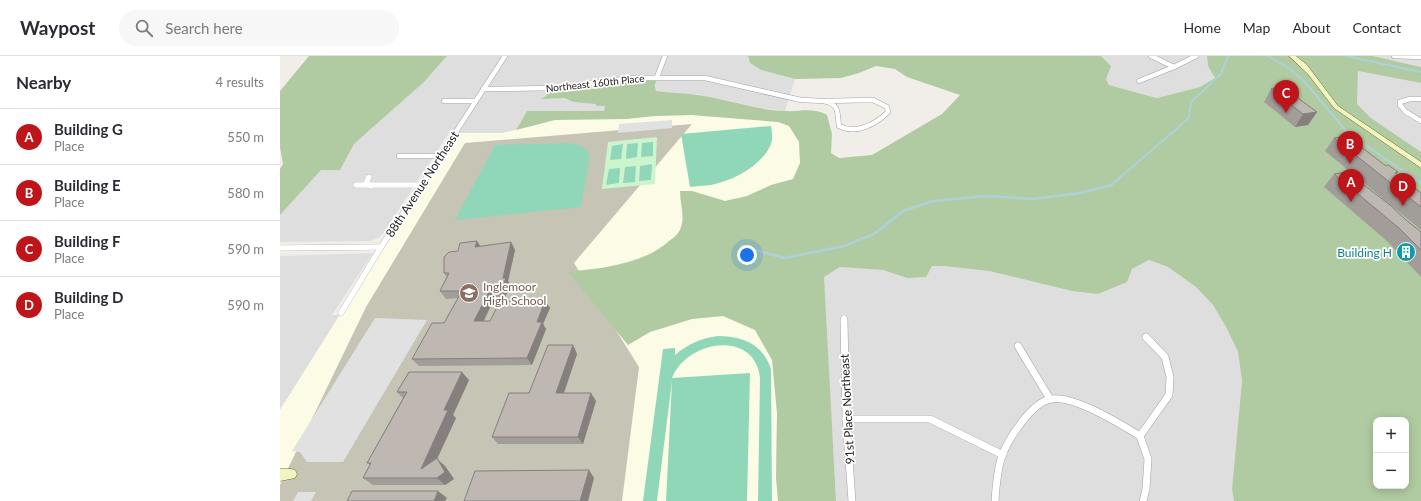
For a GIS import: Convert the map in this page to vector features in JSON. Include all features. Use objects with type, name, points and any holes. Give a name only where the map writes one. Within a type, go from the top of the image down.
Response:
[{"type":"main road","points":[[1292,56],[1315,77],[1326,96],[1336,107],[1421,166]]},
{"type":"street","name":"88th Avenue Northeast","points":[[341,313],[381,247],[505,56]]},
{"type":"street","points":[[657,78],[664,56]]},
{"type":"street","points":[[1151,56],[1174,67]]},
{"type":"street","points":[[1139,81],[1174,67],[1196,56]]},
{"type":"street","points":[[1394,56],[1421,57]]},
{"type":"street","name":"Northeast 160th Place","points":[[483,89],[559,88],[630,78],[705,78],[801,100],[873,100],[884,104],[887,107],[888,112],[860,129],[847,130],[839,126],[836,106],[833,103],[824,101]]},
{"type":"street","points":[[1421,100],[1407,99],[1400,102],[1402,107],[1421,121]]},
{"type":"street","points":[[444,101],[476,101]]},
{"type":"street","points":[[399,156],[440,156]]},
{"type":"street","points":[[369,177],[366,182],[371,186]]},
{"type":"street","points":[[356,185],[421,186]]},
{"type":"street","points":[[280,248],[381,247]]},
{"type":"street","name":"91st Place Northeast","points":[[844,318],[846,419],[852,501]]},
{"type":"street","points":[[1140,436],[1169,395],[1170,377],[1165,357],[1146,336]]},
{"type":"street","points":[[1018,346],[1050,399]]},
{"type":"street","points":[[995,501],[1002,455],[1025,418],[1035,407],[1050,399],[1074,403],[1140,436],[1148,459],[1146,489],[1143,501]]},
{"type":"street","points":[[846,419],[930,419],[1002,455]]},
{"type":"shaded area","points":[[447,56],[748,56],[750,63],[761,70],[795,79],[785,111],[761,108],[697,94],[672,94],[655,91],[657,77],[662,74],[630,76],[565,84],[542,98],[565,98],[573,102],[605,106],[604,111],[527,111],[516,130],[503,133],[449,133],[382,235],[376,239],[369,241],[280,242],[280,215],[321,169],[340,169],[354,144],[424,82]]},
{"type":"shaded area","points":[[1101,56],[1207,56],[1208,66],[1215,78],[1200,87],[1158,98],[1109,85],[1106,79]]},
{"type":"shaded area","points":[[1373,56],[1421,56],[1421,67]]},
{"type":"shaded area","points":[[1358,71],[1421,83],[1421,152],[1371,118],[1357,104]]},
{"type":"shaded area","name":"Inglemoor High School","points":[[691,115],[778,122],[789,126],[799,142],[800,163],[793,179],[771,185],[747,196],[725,201],[692,191],[680,195],[683,219],[679,233],[658,251],[603,268],[569,272],[628,345],[650,332],[692,319],[723,316],[755,330],[772,360],[777,413],[776,477],[778,501],[280,501],[280,410],[454,133],[503,133],[555,120]]},
{"type":"shaded area","points":[[672,120],[672,128],[618,133],[619,124]]},
{"type":"shaded area","name":"Inglemoor High School","points":[[692,124],[574,263],[639,367],[622,501],[280,501],[280,485],[366,307],[465,143]]},
{"type":"shaded area","points":[[373,253],[332,315],[340,315],[280,410],[280,256]]},
{"type":"shaded area","points":[[1149,260],[1168,267],[1196,287],[1213,305],[1238,352],[1242,381],[1232,489],[1234,501],[836,501],[823,277],[840,267],[883,270],[907,278],[932,266],[944,266],[989,271],[1072,291],[1132,269]]},
{"type":"shaded area","points":[[375,318],[427,320],[343,462],[307,462],[300,452],[292,451]]},
{"type":"shaded area","points":[[298,492],[316,492],[311,501],[293,501]]},
{"type":"green space","points":[[309,56],[447,56],[424,82],[354,144],[340,170],[321,170],[280,215],[280,169],[283,164],[280,147],[280,91]]},
{"type":"green space","points":[[748,56],[1101,56],[1111,66],[1106,79],[1109,85],[1157,98],[1200,87],[1215,78],[1208,66],[1207,56],[1373,56],[1421,67],[1421,83],[1358,71],[1357,104],[1371,118],[1421,152],[1421,501],[1234,501],[1232,489],[1242,381],[1238,352],[1213,305],[1196,287],[1168,267],[1149,260],[1132,269],[1127,282],[1098,294],[1072,291],[989,271],[944,266],[932,266],[926,277],[907,278],[883,270],[840,267],[824,277],[836,501],[778,501],[776,477],[777,413],[772,360],[755,330],[723,316],[692,319],[650,332],[628,345],[568,272],[621,264],[647,255],[658,249],[675,236],[681,228],[683,218],[680,191],[692,191],[725,201],[747,196],[771,185],[793,179],[800,163],[799,142],[789,126],[778,122],[691,115],[654,116],[627,119],[555,120],[516,130],[527,111],[604,111],[605,106],[573,102],[565,98],[541,99],[557,88],[630,78],[657,77],[655,86],[656,91],[698,95],[752,107],[774,110],[812,110],[827,115],[832,134],[831,153],[839,158],[872,155],[942,114],[960,95],[907,77],[895,69],[876,66],[841,78],[795,79],[761,70],[750,63]]},
{"type":"green space","points":[[771,126],[771,144],[767,152],[754,166],[737,176],[720,183],[690,187],[681,134]]},
{"type":"green space","points":[[657,137],[655,184],[602,189],[608,142]]},
{"type":"green space","points":[[653,142],[653,156],[641,157],[642,143]]},
{"type":"green space","points":[[570,143],[581,146],[589,152],[589,161],[581,207],[455,220],[495,145]]},
{"type":"green space","points":[[638,143],[637,157],[626,159],[627,144]]},
{"type":"green space","points":[[623,144],[621,159],[610,160],[612,146]]},
{"type":"green space","points":[[652,164],[651,180],[639,181],[640,166]]},
{"type":"green space","points":[[636,166],[635,182],[623,183],[625,167]]},
{"type":"green space","points":[[620,168],[619,183],[606,185],[609,169]]},
{"type":"green space","points":[[718,336],[727,336],[750,343],[763,353],[771,369],[772,501],[758,501],[760,378],[755,362],[746,352],[734,346],[720,345],[705,348],[691,355],[680,365],[672,378],[750,373],[747,501],[666,501],[672,381],[657,501],[643,501],[663,349],[675,348],[675,355],[695,342]]},
{"type":"building","points":[[1283,87],[1317,112],[1303,114],[1271,89]]},
{"type":"building","points":[[1347,136],[1386,166],[1388,165],[1398,172],[1395,173],[1421,193],[1421,207],[1334,138]]},
{"type":"building","points":[[1347,172],[1390,205],[1421,232],[1421,250],[1399,228],[1334,174]]},
{"type":"building","points":[[477,241],[475,247],[511,242],[503,278],[506,278],[501,290],[490,290],[474,321],[490,321],[500,301],[545,301],[537,322],[542,322],[527,358],[412,359],[432,323],[444,323],[462,291],[440,291],[449,273],[444,273],[444,257],[449,252],[458,251],[460,243]]},
{"type":"building","points":[[548,345],[573,345],[556,393],[591,393],[578,437],[492,437],[509,393],[529,393]]},
{"type":"building","points":[[409,372],[462,372],[444,410],[448,410],[421,469],[437,458],[445,472],[437,478],[363,478],[371,463],[367,463],[407,392],[397,392]]},
{"type":"building","points":[[589,470],[580,501],[464,501],[475,471]]},
{"type":"building","points":[[352,491],[438,491],[434,501],[347,501]]},
{"type":"waterway","points":[[1123,175],[1189,118],[1191,102],[1221,74],[1228,56]]},
{"type":"waterway","points":[[1268,56],[1287,67],[1303,80],[1348,133],[1409,175]]},
{"type":"waterway","points":[[1346,56],[1421,72]]},
{"type":"waterway","points":[[741,246],[784,258],[844,246],[874,234],[903,211],[933,201],[987,196],[1033,199],[1080,193],[1111,185],[1124,174]]},
{"type":"waterway","points":[[1407,174],[1421,183]]},
{"type":"place","name":"Building F","points":[[1286,113]]},
{"type":"place","name":"Building E","points":[[1350,164]]},
{"type":"place","name":"Building G","points":[[1351,202]]},
{"type":"place","name":"Building D","points":[[1403,206]]},
{"type":"place","name":"Building H","points":[[1406,252]]},
{"type":"place","name":"Inglemoor High School","points":[[469,293]]}]
